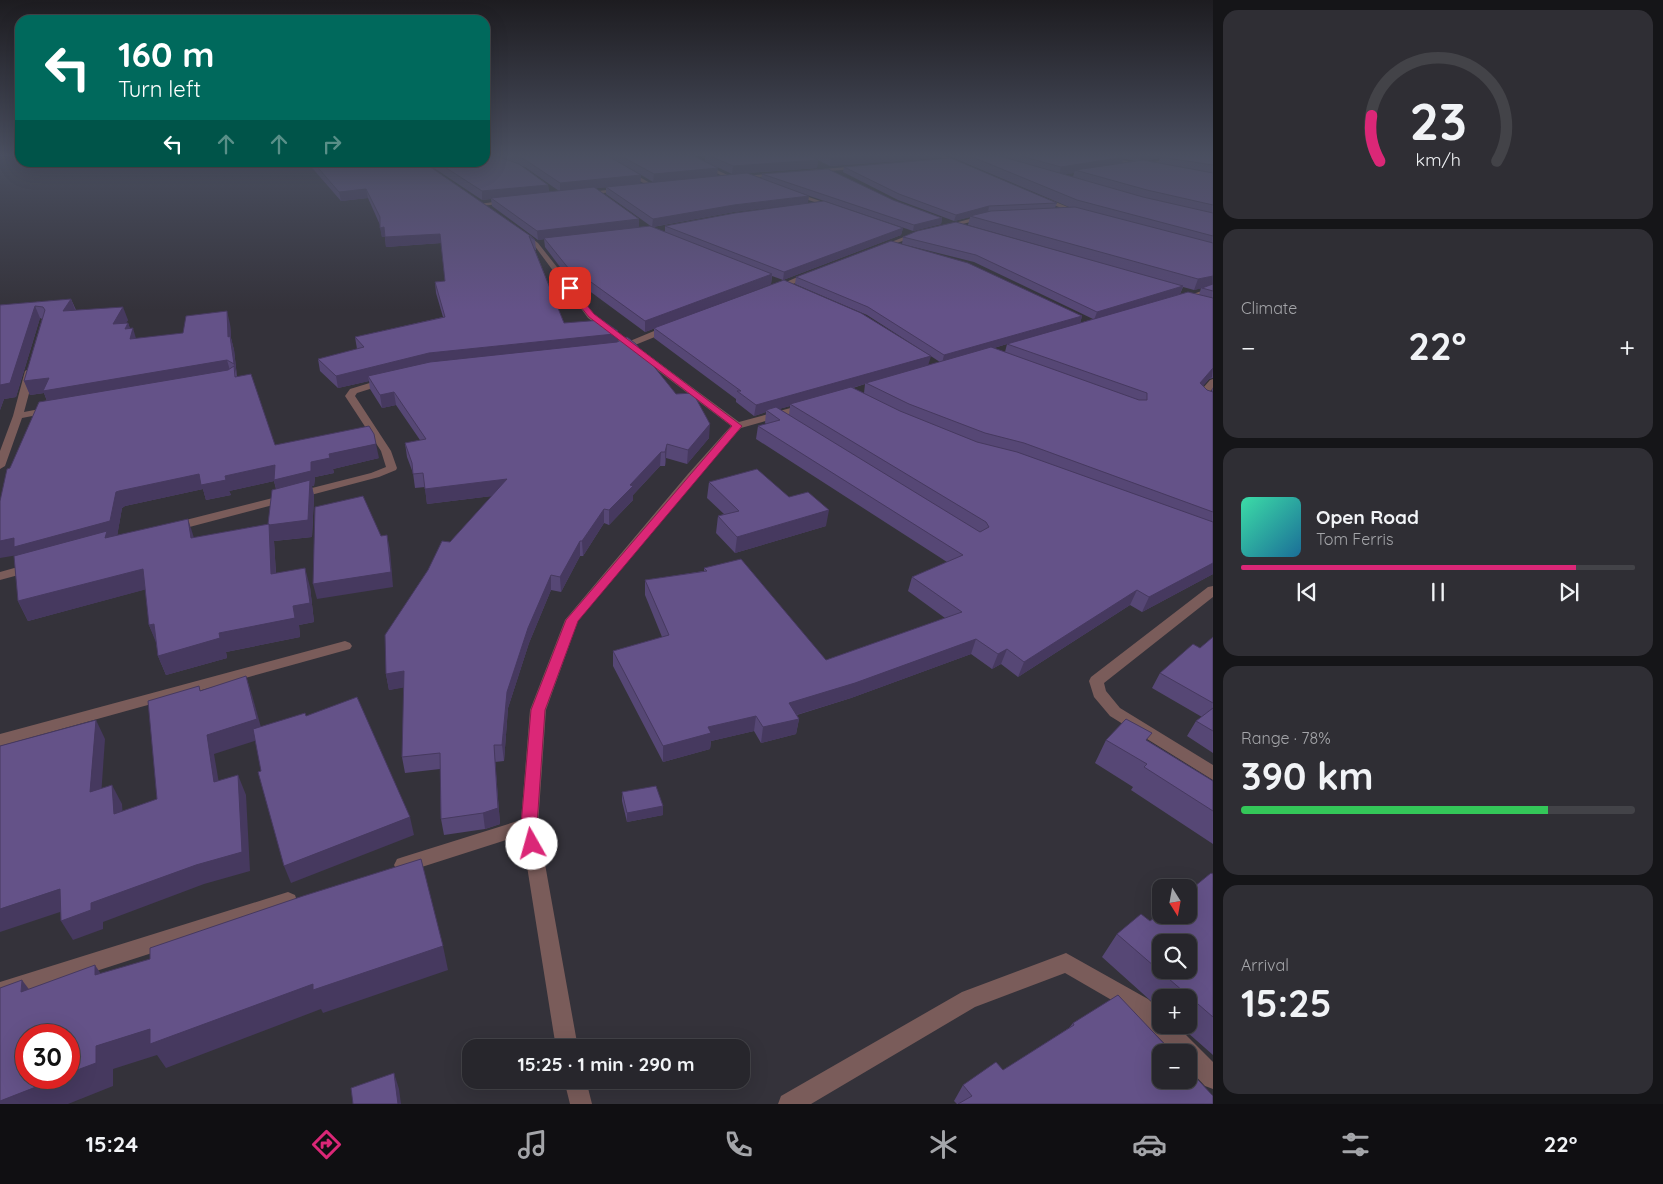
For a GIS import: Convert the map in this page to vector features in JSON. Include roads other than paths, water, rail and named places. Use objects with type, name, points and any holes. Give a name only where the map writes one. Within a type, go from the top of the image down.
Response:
[{"type":"street","points":[[837,208],[844,210]]},
{"type":"street","points":[[1055,213],[1076,213],[1063,208]]},
{"type":"street","points":[[872,250],[890,244],[908,233],[934,226],[998,215]]},
{"type":"street","points":[[952,224],[971,230]]},
{"type":"street","points":[[512,226],[536,244],[591,316],[737,426]]},
{"type":"street","points":[[536,244],[546,242]]},
{"type":"street","points":[[890,244],[908,248]]},
{"type":"street","points":[[766,292],[789,287],[820,271]]},
{"type":"street","points":[[771,279],[789,287]]},
{"type":"street","points":[[1165,304],[1213,288]]},
{"type":"street","points":[[610,350],[674,326]]},
{"type":"street","points":[[0,466],[18,416],[34,359]]},
{"type":"street","points":[[165,529],[375,475],[392,468],[386,451],[350,396],[353,391],[363,386],[392,380]]},
{"type":"street","points":[[1213,382],[1202,395],[1205,399],[1213,402]]},
{"type":"street","points":[[565,1039],[529,825],[538,710],[572,620],[737,426],[813,405]]},
{"type":"street","points":[[18,416],[57,409]]},
{"type":"street","points":[[776,415],[793,426]]},
{"type":"street","points":[[0,576],[46,562]]},
{"type":"street","points":[[1213,590],[1096,681],[1099,693],[1115,712],[1213,773]]},
{"type":"street","points":[[0,740],[345,646]]},
{"type":"street","points":[[387,870],[529,825]]},
{"type":"street","points":[[0,992],[302,897]]},
{"type":"street","points":[[788,1104],[969,999],[1066,962],[1141,1006],[1179,1044]]},
{"type":"street","points":[[1197,1062],[1213,1078]]},
{"type":"street","points":[[577,1089],[580,1104]]}]
